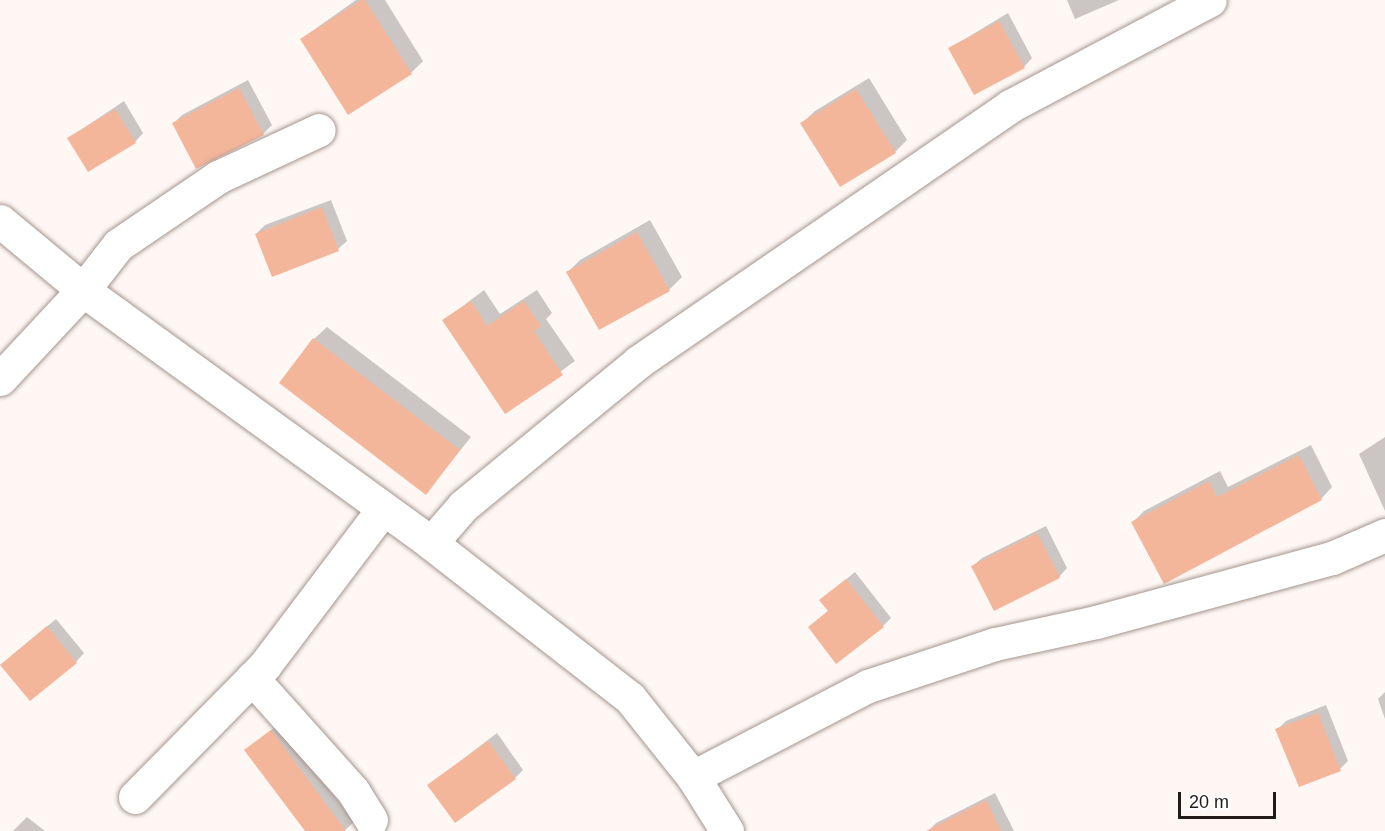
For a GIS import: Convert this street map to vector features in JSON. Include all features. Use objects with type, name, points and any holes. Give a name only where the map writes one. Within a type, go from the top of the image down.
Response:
[{"type":"street","points":[[431,543],[463,506],[638,362],[1010,106],[1210,0]]},
{"type":"street","points":[[0,379],[83,290],[118,245],[218,177],[319,130]]},
{"type":"street","points":[[0,221],[83,290],[431,543],[630,698],[693,777],[728,831]]},
{"type":"street","points":[[135,797],[252,678],[384,508]]},
{"type":"street","points":[[693,777],[868,686],[995,644],[1096,622],[1332,558],[1385,535]]},
{"type":"street","points":[[252,678],[353,791],[371,820]]},
{"type":"building","points":[[361,0],[365,0],[412,74],[348,115],[300,39]]},
{"type":"building","points":[[999,21],[1025,68],[974,95],[948,48]]},
{"type":"building","points":[[239,88],[264,135],[196,169],[172,123]]},
{"type":"building","points":[[856,89],[896,153],[840,187],[800,123]]},
{"type":"building","points":[[115,109],[136,143],[88,172],[67,138]]},
{"type":"building","points":[[322,207],[339,251],[272,277],[255,234]]},
{"type":"building","points":[[637,232],[670,291],[599,330],[566,272]]},
{"type":"building","points":[[471,301],[487,326],[524,301],[541,326],[534,331],[563,375],[505,414],[442,320]]},
{"type":"building","points":[[313,338],[460,450],[426,495],[279,383]]},
{"type":"building","points":[[1299,455],[1322,500],[1164,584],[1131,522],[1209,481],[1217,497]]},
{"type":"building","points":[[1037,533],[1060,578],[994,611],[971,566]]},
{"type":"building","points":[[846,579],[884,627],[836,664],[808,627],[828,611],[819,600]]},
{"type":"building","points":[[47,626],[77,663],[30,701],[0,665]]},
{"type":"building","points":[[1318,713],[1341,771],[1299,787],[1275,729]]},
{"type":"building","points":[[271,730],[346,831],[305,831],[244,750]]},
{"type":"building","points":[[488,741],[516,779],[455,823],[427,785]]},
{"type":"building","points":[[986,800],[1001,831],[926,831]]}]
